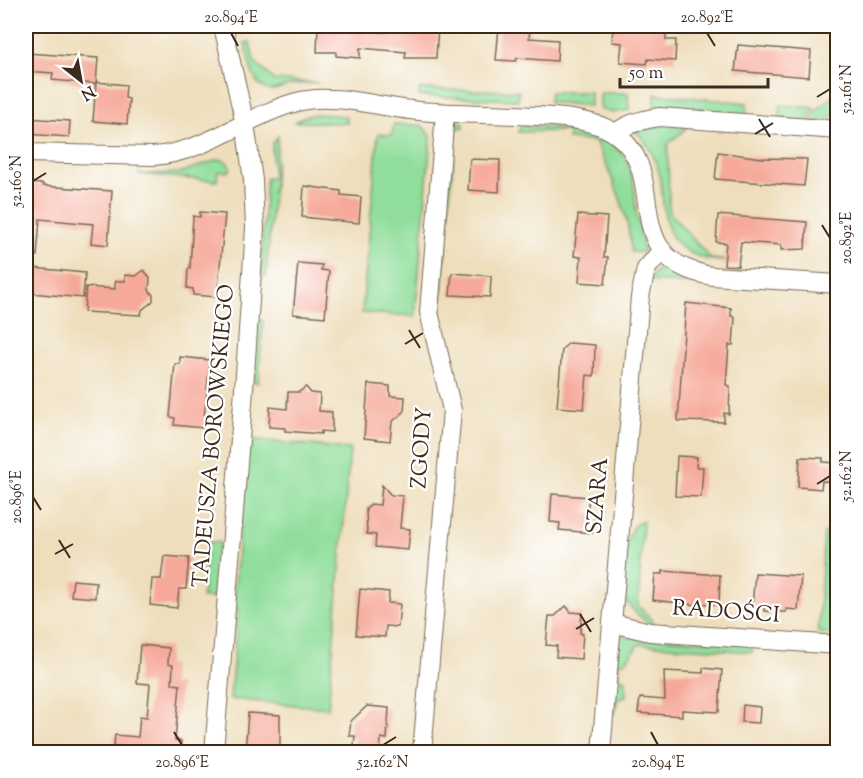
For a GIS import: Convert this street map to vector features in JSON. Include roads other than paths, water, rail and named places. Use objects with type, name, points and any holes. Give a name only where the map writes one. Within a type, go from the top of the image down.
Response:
[{"type":"street","name":"TADEUSZA BOROWSKIEGO","points":[[214,753],[255,228],[253,180],[245,124],[223,26]]},
{"type":"street","points":[[26,153],[161,156],[201,143],[286,105],[311,100],[357,102],[445,113],[565,118],[590,122],[615,134],[630,149],[641,168],[649,224],[662,250],[681,266],[700,274],[837,284]]},
{"type":"street","name":"ZGODY","points":[[422,753],[452,410],[429,312],[445,113]]},
{"type":"street","points":[[615,134],[620,129],[634,123],[660,117],[837,130]]},
{"type":"street","name":"SZARA","points":[[602,753],[640,297],[646,269],[662,250]]},
{"type":"street","name":"RADOŚCI","points":[[612,623],[650,632],[837,645]]}]
